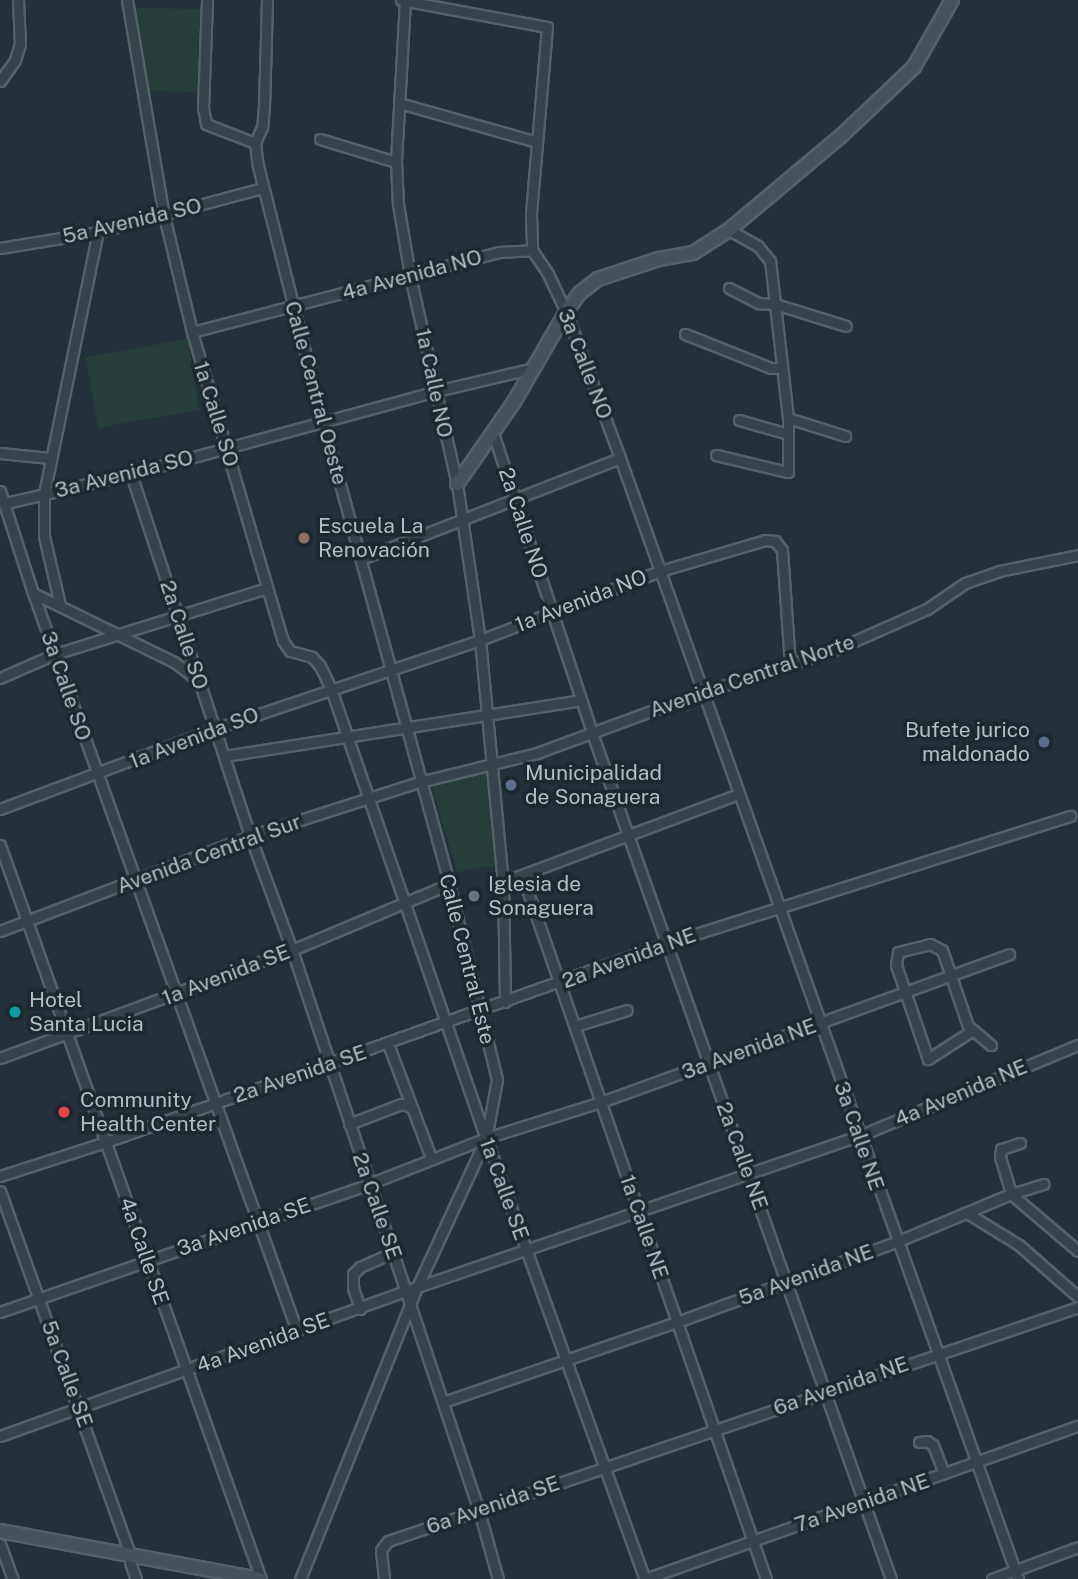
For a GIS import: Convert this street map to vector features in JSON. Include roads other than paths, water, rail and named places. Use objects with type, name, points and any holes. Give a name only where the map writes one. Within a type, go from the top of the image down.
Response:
[{"type":"street","points":[[0,81],[20,44],[18,0]]},
{"type":"street","name":"1a Calle SO","points":[[127,0],[164,216],[192,332],[283,641],[290,651],[312,657],[320,666],[331,689],[368,798]]},
{"type":"street","points":[[207,0],[203,108],[206,124],[255,143]]},
{"type":"street","name":"Calle Central Oeste","points":[[267,0],[264,106],[262,127],[255,143],[262,188],[419,782]]},
{"type":"street","points":[[403,0],[547,27],[531,215],[532,250]]},
{"type":"street","name":"1a Calle NO","points":[[403,0],[396,162],[398,204],[410,276],[457,484],[460,520],[480,640],[492,764]]},
{"type":"street","points":[[457,484],[493,433],[580,293],[598,279],[659,259],[693,253],[729,230],[840,136],[914,67],[952,0]]},
{"type":"street","points":[[399,103],[537,142]]},
{"type":"street","points":[[320,139],[396,162]]},
{"type":"street","name":"5a Avenida SO","points":[[0,248],[98,232],[262,188]]},
{"type":"street","points":[[716,455],[788,472],[788,418],[770,261],[764,251],[729,230]]},
{"type":"street","points":[[60,605],[44,536],[44,494],[98,232]]},
{"type":"street","name":"4a Avenida NO","points":[[192,332],[499,252],[532,250]]},
{"type":"street","name":"3a Calle NO","points":[[532,250],[548,274],[566,312],[703,692]]},
{"type":"street","points":[[729,288],[759,303],[775,304],[846,326]]},
{"type":"street","points":[[685,334],[771,368],[782,368]]},
{"type":"street","name":"3a Avenida SO","points":[[6,503],[131,474],[436,391],[534,368]]},
{"type":"street","points":[[788,418],[845,436]]},
{"type":"street","points":[[739,420],[788,434]]},
{"type":"street","name":"2a Calle NO","points":[[493,433],[592,733]]},
{"type":"street","points":[[0,453],[50,458]]},
{"type":"street","points":[[361,559],[620,458]]},
{"type":"street","name":"2a Calle SO","points":[[131,474],[250,836]]},
{"type":"street","name":"3a Calle SO","points":[[0,491],[97,775],[218,1103],[297,1331]]},
{"type":"street","name":"1a Avenida NO","points":[[390,671],[480,640],[660,571],[765,540],[775,541],[782,550],[790,664]]},
{"type":"street","name":"Avenida Central Norte","points":[[419,782],[537,752],[703,692],[832,651],[927,609],[965,583],[999,571],[1078,555]]},
{"type":"street","points":[[0,678],[55,654],[113,634],[267,588]]},
{"type":"street","points":[[33,593],[174,662],[198,680]]},
{"type":"street","name":"1a Avenida SO","points":[[0,809],[97,775],[214,729],[390,671]]},
{"type":"street","name":"3a Calle NE","points":[[703,692],[1016,1575]]},
{"type":"street","points":[[223,756],[581,700]]},
{"type":"street","name":"2a Calle NE","points":[[592,733],[891,1579]]},
{"type":"street","points":[[492,764],[503,881],[505,1002]]},
{"type":"street","name":"Avenida Central Sur","points":[[0,931],[250,836],[419,782]]},
{"type":"street","name":"Calle Central Este","points":[[300,1579],[417,1287],[486,1138],[497,1080],[449,884],[419,782]]},
{"type":"street","points":[[503,881],[628,832],[738,794]]},
{"type":"street","name":"1a Calle SE","points":[[368,798],[525,1250],[645,1579]]},
{"type":"street","name":"2a Avenida NE","points":[[481,1011],[667,943],[1070,816]]},
{"type":"street","name":"2a Calle SE","points":[[250,836],[292,950],[443,1402],[498,1579]]},
{"type":"street","name":"4a Calle SE","points":[[0,845],[260,1579]]},
{"type":"street","name":"1a Calle NE","points":[[522,875],[766,1579]]},
{"type":"street","name":"1a Avenida SE","points":[[0,1058],[292,950],[449,884]]},
{"type":"street","points":[[973,1031],[928,1059],[895,961],[898,952],[936,945],[942,950],[968,1026],[991,1045]]},
{"type":"street","name":"3a Avenida NE","points":[[486,1138],[601,1102],[1009,954]]},
{"type":"street","points":[[575,1026],[627,1010]]},
{"type":"street","name":"2a Avenida SE","points":[[0,1176],[106,1142],[481,1011]]},
{"type":"street","points":[[388,1044],[431,1158]]},
{"type":"street","name":"4a Avenida NE","points":[[525,1250],[859,1136],[1078,1045]]},
{"type":"street","points":[[349,1124],[401,1104],[412,1107]]},
{"type":"street","name":"3a Avenida SE","points":[[0,1312],[369,1184],[486,1138]]},
{"type":"street","points":[[1020,1143],[1001,1149],[1000,1157],[1011,1194],[1077,1249]]},
{"type":"street","name":"5a Avenida NE","points":[[443,1402],[677,1322],[896,1242],[1011,1194],[1043,1184]]},
{"type":"street","name":"5a Calle SE","points":[[0,1191],[79,1407],[136,1579]]},
{"type":"street","points":[[967,1213],[1019,1245],[1078,1297]]},
{"type":"street","name":"4a Avenida SE","points":[[0,1436],[525,1250]]},
{"type":"street","points":[[360,1309],[353,1289],[353,1274],[360,1266],[392,1252]]},
{"type":"street","name":"6a Avenida NE","points":[[605,1467],[1078,1307]]},
{"type":"street","name":"7a Avenida NE","points":[[645,1579],[1078,1426]]},
{"type":"street","points":[[919,1442],[927,1441],[933,1445],[944,1474]]},
{"type":"street","name":"6a Avenida SE","points":[[384,1579],[382,1546],[388,1541],[605,1467]]},
{"type":"street","points":[[0,1531],[225,1579]]},
{"type":"street","points":[[12,1579],[0,1541],[260,1579]]},
{"type":"street","points":[[992,1579],[1016,1575],[1078,1547]]},
{"type":"place","name":"Escuela La Renovación","points":[[304,538]]},
{"type":"place","name":"Bufete jurico maldonado","points":[[1044,742]]},
{"type":"place","name":"Municipalidad de Sonaguera","points":[[511,785]]},
{"type":"place","name":"Iglesia de Sonaguera","points":[[474,896]]},
{"type":"place","name":"Hotel Santa Lucia","points":[[15,1012]]},
{"type":"place","name":"Community Health Center","points":[[64,1112]]}]
